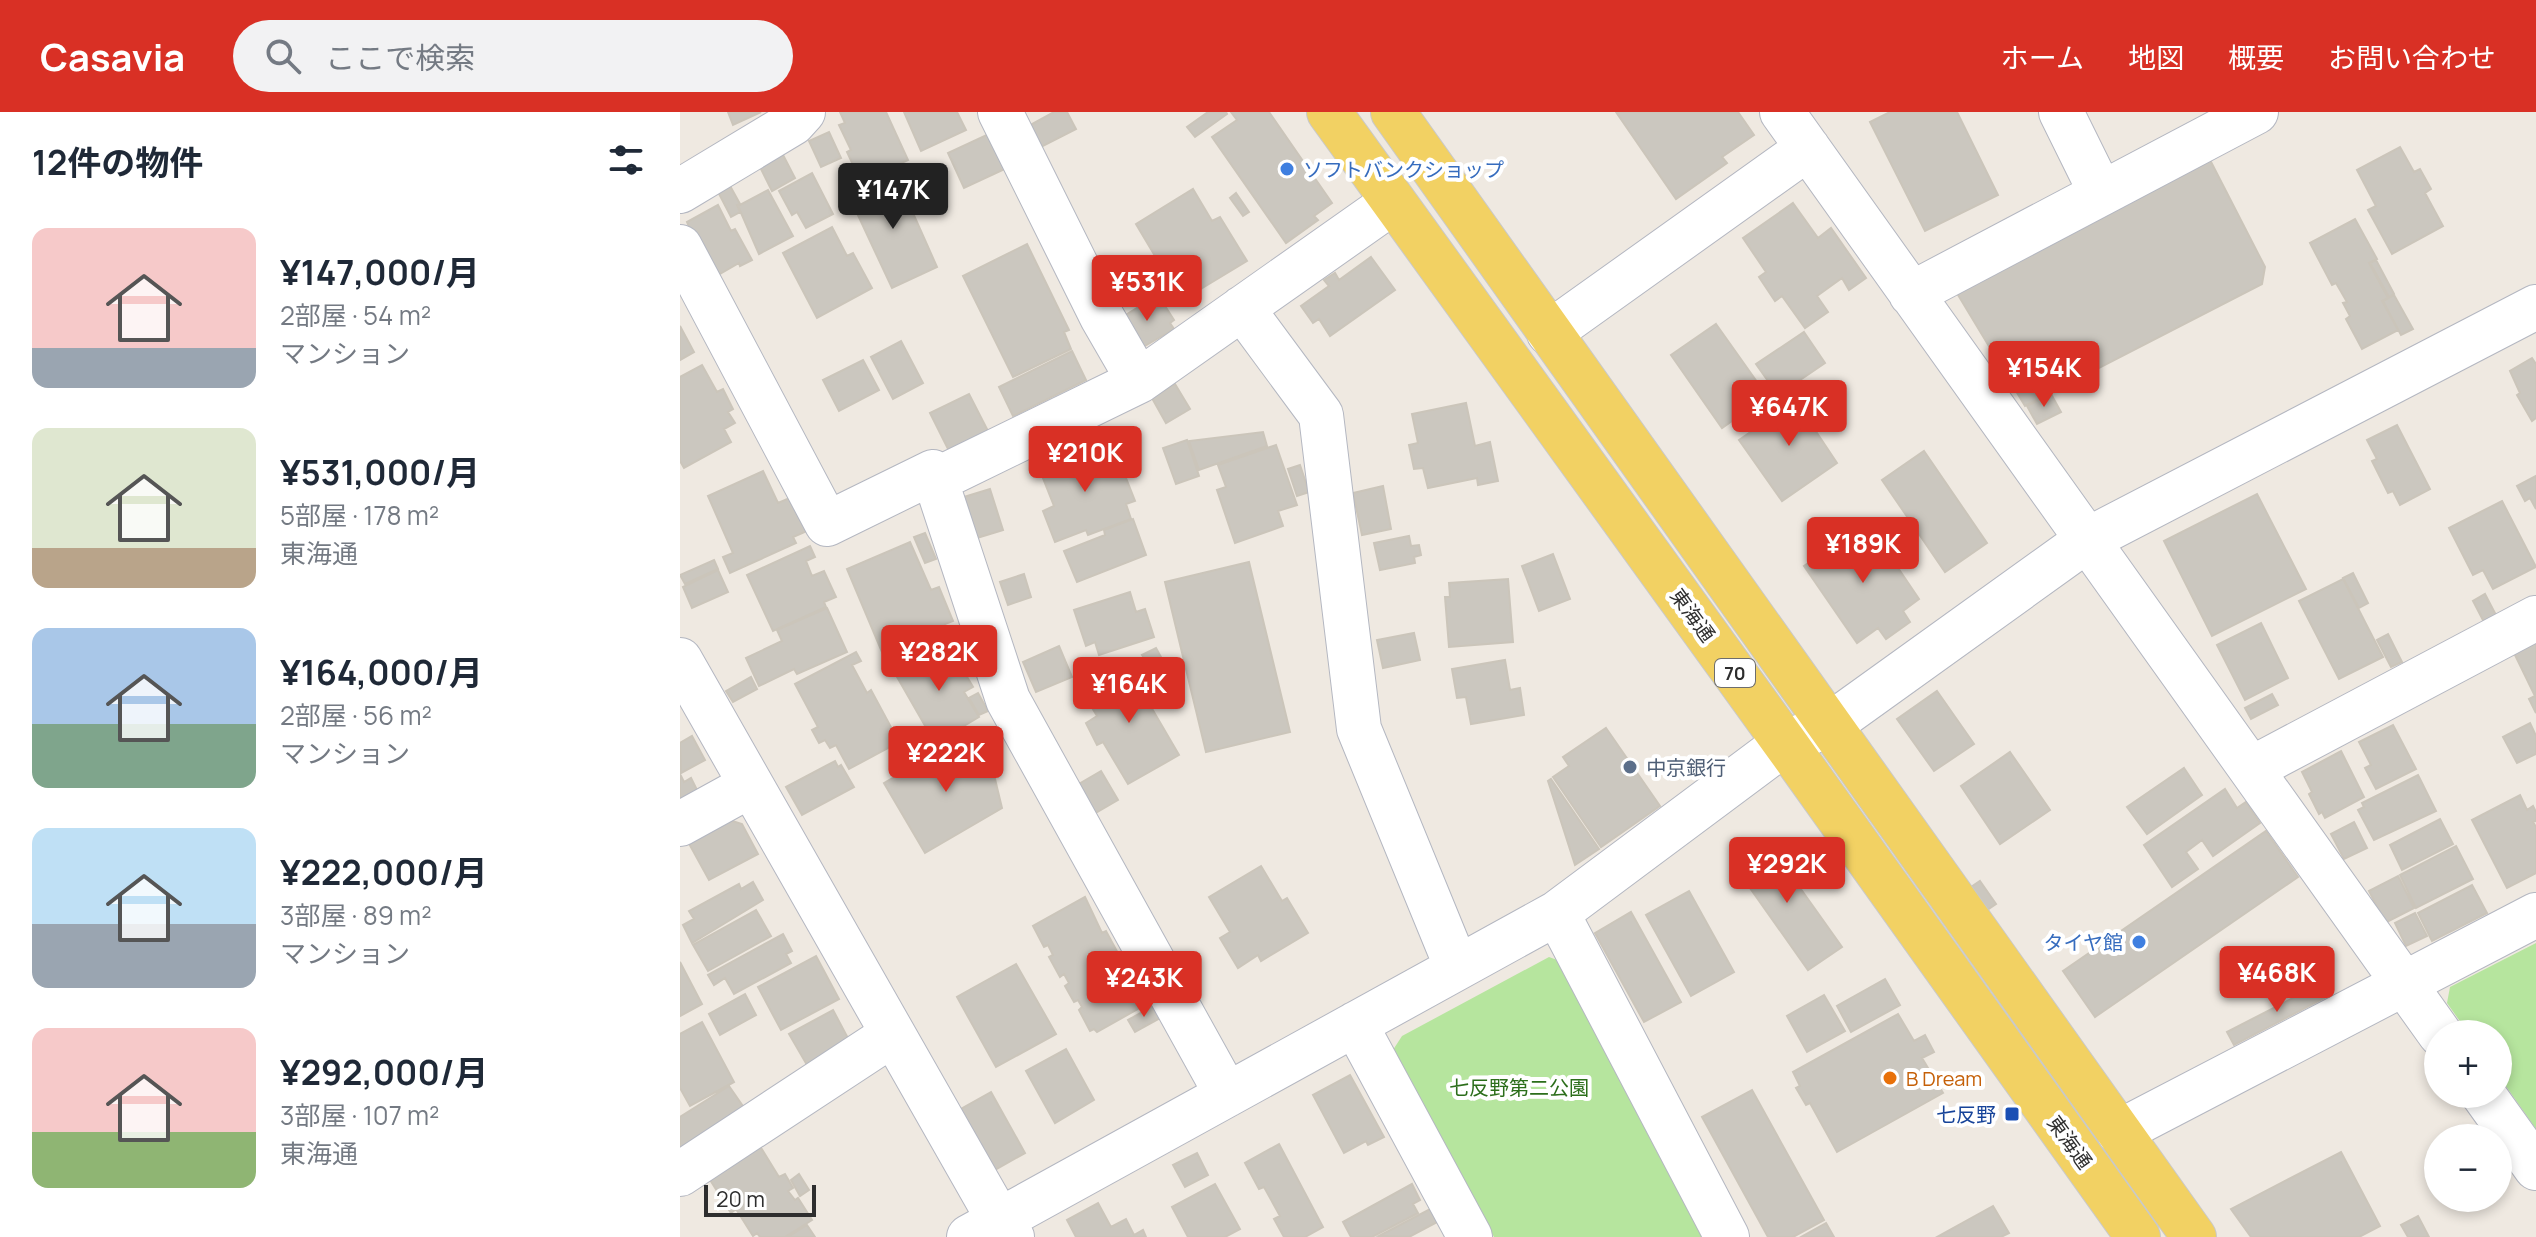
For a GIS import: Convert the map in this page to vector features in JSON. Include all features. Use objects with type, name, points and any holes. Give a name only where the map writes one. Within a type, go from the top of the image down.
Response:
[{"type":"main road","name":"東海通","points":[[1329,112],[2138,1237]]},
{"type":"main road","name":"70","points":[[1393,112],[2194,1237]]},
{"type":"street","points":[[680,191],[793,123],[803,112]]},
{"type":"street","points":[[1000,112],[1102,317],[1139,381]]},
{"type":"street","points":[[1782,112],[2430,1020]]},
{"type":"street","points":[[2061,112],[2101,193]]},
{"type":"street","points":[[1911,294],[2256,112]]},
{"type":"street","points":[[1549,333],[1808,148]]},
{"type":"street","points":[[936,480],[1139,381],[1393,202]]},
{"type":"street","points":[[680,247],[827,524],[933,472],[1008,700],[1227,1095]]},
{"type":"street","points":[[680,660],[893,1034],[993,1231],[1227,1095],[1557,913],[1785,743],[1831,724],[2087,540],[2536,307]]},
{"type":"street","points":[[1242,308],[1321,415],[1359,729],[1457,968]]},
{"type":"street","points":[[2251,769],[2536,618]]},
{"type":"street","points":[[680,824],[751,785]]},
{"type":"street","points":[[1557,913],[1727,1237]]},
{"type":"street","points":[[2119,1132],[2536,915]]},
{"type":"street","points":[[1355,1024],[1470,1237]]},
{"type":"street","points":[[680,1174],[893,1034]]},
{"type":"street","points":[[2493,1108],[2536,1168]]},
{"type":"green space","points":[[2536,943],[2536,1129],[2512,1095],[2512,1020],[2459,1020],[2447,1003],[2450,987]]},
{"type":"green space","name":"七反野第二公園","points":[[1549,957],[1560,961],[1706,1237],[1494,1237],[1391,1053],[1402,1036]]},
{"type":"building","points":[[728,112],[761,112],[733,125]]},
{"type":"building","points":[[840,112],[886,112],[908,160],[861,182],[847,152],[851,150],[839,125],[845,123]]},
{"type":"building","points":[[904,112],[957,112],[966,130],[921,151]]},
{"type":"building","points":[[1054,112],[1067,112],[1076,129],[1037,149],[1025,128]]},
{"type":"building","points":[[1208,112],[1227,114],[1195,137],[1187,127]]},
{"type":"building","points":[[1231,112],[1269,112],[1332,203],[1314,216],[1318,220],[1286,243],[1212,137],[1237,120]]},
{"type":"building","points":[[1616,112],[1738,112],[1754,135],[1722,157],[1727,163],[1676,199]]},
{"type":"building","points":[[1890,112],[1957,112],[1998,195],[1925,231],[1870,122]]},
{"type":"building","points":[[829,132],[841,158],[821,167],[809,141]]},
{"type":"building","points":[[993,132],[1009,167],[964,188],[948,153]]},
{"type":"building","points":[[2400,147],[2414,172],[2420,169],[2431,189],[2425,193],[2443,226],[2392,254],[2368,210],[2376,206],[2357,170]]},
{"type":"building","points":[[782,153],[795,178],[772,191],[759,165]]},
{"type":"building","points":[[2209,158],[2265,267],[2262,284],[2025,406],[1955,290]]},
{"type":"building","points":[[812,173],[833,214],[806,228],[797,212],[792,215],[779,191]]},
{"type":"building","points":[[896,175],[937,267],[892,288],[849,196]]},
{"type":"building","points":[[729,184],[740,204],[737,205],[740,212],[731,217],[717,190]]},
{"type":"building","points":[[1193,189],[1212,221],[1220,217],[1247,261],[1176,304],[1152,265],[1158,261],[1136,224]]},
{"type":"building","points":[[768,190],[793,236],[759,254],[738,206]]},
{"type":"building","points":[[1236,193],[1249,212],[1243,216],[1230,198]]},
{"type":"building","points":[[1793,203],[1818,238],[1831,228],[1866,278],[1849,290],[1842,278],[1817,296],[1828,312],[1805,328],[1782,296],[1775,301],[1759,277],[1766,272],[1743,238]]},
{"type":"building","points":[[718,205],[731,231],[735,229],[752,260],[740,266],[739,263],[711,279],[687,222]]},
{"type":"building","points":[[2355,219],[2377,259],[2369,263],[2388,298],[2382,301],[2398,330],[2362,349],[2346,319],[2350,316],[2343,303],[2347,302],[2336,283],[2332,285],[2310,243]]},
{"type":"building","points":[[832,227],[847,256],[853,253],[872,288],[817,318],[783,253]]},
{"type":"building","points":[[1027,244],[1069,330],[1064,332],[1071,349],[1013,377],[963,276]]},
{"type":"building","points":[[1371,257],[1395,290],[1330,336],[1319,319],[1313,323],[1301,306],[1329,286],[1324,280],[1335,273],[1339,280]]},
{"type":"building","points":[[2376,260],[2394,294],[2389,297],[2370,263]]},
{"type":"building","points":[[2394,295],[2413,329],[2401,335],[2383,301]]},
{"type":"building","points":[[1155,297],[1174,320],[1170,323],[1174,329],[1138,350],[1119,319]]},
{"type":"building","points":[[1716,324],[1767,396],[1722,428],[1671,355]]},
{"type":"building","points":[[680,326],[694,352],[680,360]]},
{"type":"building","points":[[1804,332],[1825,363],[1778,395],[1756,364]]},
{"type":"building","points":[[901,341],[923,383],[893,399],[871,357]]},
{"type":"building","points":[[1072,351],[1086,380],[1013,416],[999,387]]},
{"type":"building","points":[[2532,358],[2536,364],[2536,418],[2532,421],[2517,395],[2520,393],[2510,371]]},
{"type":"building","points":[[863,360],[879,390],[839,411],[823,380]]},
{"type":"building","points":[[702,365],[717,392],[723,389],[733,409],[728,412],[735,423],[724,429],[731,442],[684,468],[680,461],[680,377]]},
{"type":"building","points":[[1175,384],[1190,409],[1166,423],[1152,398]]},
{"type":"building","points":[[1796,389],[1819,423],[1813,427],[1837,463],[1782,501],[1739,440],[1787,407],[1782,399]]},
{"type":"building","points":[[969,394],[988,431],[949,451],[930,413]]},
{"type":"building","points":[[2051,394],[2061,412],[2037,424],[2027,406]]},
{"type":"building","points":[[1466,403],[1475,446],[1490,442],[1498,481],[1478,485],[1477,478],[1428,488],[1423,468],[1414,469],[1409,445],[1418,443],[1412,414]]},
{"type":"building","points":[[2397,425],[2430,489],[2400,505],[2393,491],[2388,493],[2372,461],[2377,459],[2367,440]]},
{"type":"building","points":[[1263,432],[1267,446],[1199,470],[1189,441]]},
{"type":"building","points":[[1187,440],[1199,476],[1176,484],[1163,448]]},
{"type":"building","points":[[1102,444],[1115,476],[1124,473],[1135,501],[1126,504],[1131,519],[1088,535],[1086,530],[1055,542],[1043,511],[1054,506],[1039,468]]},
{"type":"building","points":[[1276,445],[1297,505],[1278,511],[1283,526],[1235,543],[1217,490],[1226,487],[1218,465]]},
{"type":"building","points":[[1924,451],[1987,543],[1945,572],[1882,480]]},
{"type":"building","points":[[1300,465],[1309,492],[1297,496],[1288,469]]},
{"type":"building","points":[[763,471],[778,503],[792,497],[807,531],[793,537],[796,543],[730,573],[723,557],[733,553],[708,496]]},
{"type":"building","points":[[2536,476],[2536,509],[2530,498],[2525,501],[2517,486]]},
{"type":"building","points":[[1383,486],[1391,529],[1362,535],[1353,493]]},
{"type":"building","points":[[990,489],[1003,530],[977,538],[964,497]]},
{"type":"building","points":[[2257,494],[2306,589],[2212,636],[2164,541]]},
{"type":"building","points":[[2502,501],[2536,567],[2493,589],[2483,570],[2473,575],[2449,528]]},
{"type":"building","points":[[1133,519],[1146,555],[1077,582],[1064,551],[1105,535],[1104,530]]},
{"type":"building","points":[[1867,522],[1919,599],[1903,611],[1910,622],[1886,639],[1878,628],[1857,643],[1804,566]]},
{"type":"building","points":[[925,533],[936,559],[925,563],[914,537]]},
{"type":"building","points":[[1409,536],[1411,546],[1419,545],[1421,555],[1414,557],[1415,563],[1380,570],[1374,543]]},
{"type":"building","points":[[910,542],[931,590],[939,587],[953,621],[945,624],[950,637],[887,664],[847,569]]},
{"type":"building","points":[[810,546],[815,557],[806,561],[812,576],[824,571],[836,597],[824,602],[826,607],[773,631],[747,575]]},
{"type":"building","points":[[1553,554],[1570,599],[1539,611],[1522,566]]},
{"type":"building","points":[[714,560],[718,569],[685,584],[680,575]]},
{"type":"building","points":[[1249,562],[1290,732],[1206,752],[1165,582]]},
{"type":"building","points":[[718,570],[728,592],[692,608],[683,587]]},
{"type":"building","points":[[2353,573],[2368,603],[2359,608],[2343,578]]},
{"type":"building","points":[[1024,574],[1031,597],[1008,605],[1000,582]]},
{"type":"building","points":[[1508,579],[1513,642],[1449,647],[1445,597],[1450,597],[1449,583]]},
{"type":"building","points":[[2343,579],[2383,657],[2339,679],[2299,601]]},
{"type":"building","points":[[1130,592],[1136,612],[1145,609],[1154,637],[1099,655],[1095,642],[1086,646],[1074,610]]},
{"type":"building","points":[[2485,594],[2496,615],[2484,622],[2473,601]]},
{"type":"building","points":[[827,608],[847,652],[797,674],[794,669],[759,686],[746,658],[782,641],[777,630]]},
{"type":"building","points":[[2261,623],[2288,678],[2245,700],[2217,645]]},
{"type":"building","points":[[1414,633],[1420,660],[1383,668],[1377,640]]},
{"type":"building","points":[[2388,634],[2402,662],[2391,667],[2377,640]]},
{"type":"building","points":[[963,640],[973,663],[963,668],[953,643]]},
{"type":"building","points":[[2536,642],[2536,713],[2529,699],[2535,696],[2514,653]]},
{"type":"building","points":[[948,645],[973,687],[964,692],[979,717],[935,743],[896,675]]},
{"type":"building","points":[[1059,646],[1072,677],[1036,692],[1023,662]]},
{"type":"building","points":[[1156,648],[1161,657],[1148,664],[1142,655]]},
{"type":"building","points":[[856,652],[861,661],[852,665],[867,693],[871,690],[899,742],[849,769],[836,745],[830,748],[825,740],[819,743],[812,730],[818,727],[795,684]]},
{"type":"building","points":[[1505,660],[1510,690],[1520,688],[1524,715],[1471,724],[1466,697],[1457,698],[1452,669]]},
{"type":"building","points":[[1137,663],[1153,690],[1144,695],[1179,755],[1128,784],[1103,742],[1097,745],[1086,723],[1097,716],[1084,694]]},
{"type":"building","points":[[751,677],[757,689],[733,702],[726,691]]},
{"type":"building","points":[[1937,691],[1974,744],[1934,771],[1897,719]]},
{"type":"building","points":[[978,693],[988,711],[979,715],[969,698]]},
{"type":"building","points":[[2272,694],[2278,705],[2251,719],[2245,708]]},
{"type":"building","points":[[2530,723],[2536,736],[2536,754],[2517,763],[2503,737]]},
{"type":"building","points":[[2393,725],[2416,769],[2376,789],[2365,768],[2371,765],[2359,742]]},
{"type":"building","points":[[1606,728],[1660,806],[1601,847],[1553,777],[1569,766],[1563,757]]},
{"type":"building","points":[[692,736],[705,760],[681,773],[680,743]]},
{"type":"building","points":[[961,738],[985,760],[994,775],[1002,808],[925,853],[884,783]]},
{"type":"building","points":[[2341,751],[2364,797],[2325,818],[2322,812],[2319,814],[2309,794],[2312,792],[2302,772]]},
{"type":"building","points":[[2010,752],[2050,810],[2000,844],[1961,786]]},
{"type":"building","points":[[835,761],[838,767],[841,765],[854,787],[802,815],[786,787]]},
{"type":"building","points":[[2184,768],[2202,795],[2147,834],[2127,807]]},
{"type":"building","points":[[1101,771],[1118,800],[1094,814],[1077,785]]},
{"type":"building","points":[[680,774],[684,782],[691,778],[700,796],[680,807]]},
{"type":"building","points":[[2418,775],[2436,811],[2374,840],[2358,810],[2364,807],[2362,803]]},
{"type":"building","points":[[1551,779],[1599,849],[1575,865],[1548,781]]},
{"type":"building","points":[[2225,789],[2237,808],[2246,802],[2260,823],[2213,856],[2202,840],[2186,852],[2198,869],[2172,887],[2144,845]]},
{"type":"building","points":[[2520,795],[2527,810],[2533,806],[2536,812],[2536,821],[2533,822],[2536,827],[2536,873],[2507,888],[2472,820]]},
{"type":"building","points":[[726,819],[742,824],[758,854],[709,880],[687,840]]},
{"type":"building","points":[[2440,819],[2453,844],[2402,870],[2390,845]]},
{"type":"building","points":[[2354,822],[2367,848],[2344,859],[2331,834]]},
{"type":"building","points":[[2266,831],[2298,877],[2095,1017],[2063,971]]},
{"type":"building","points":[[1766,840],[1842,947],[1808,970],[1733,864]]},
{"type":"building","points":[[2456,846],[2473,879],[2416,908],[2400,875]]},
{"type":"building","points":[[1261,866],[1282,901],[1287,898],[1308,933],[1261,961],[1258,955],[1238,968],[1220,938],[1230,932],[1209,897]]},
{"type":"building","points":[[2398,876],[2414,908],[2385,923],[2369,891]]},
{"type":"building","points":[[1980,881],[1996,904],[1987,910],[1971,887]]},
{"type":"building","points":[[753,882],[763,900],[692,943],[683,925],[694,919],[689,911],[739,884],[741,889]]},
{"type":"building","points":[[2472,885],[2487,913],[2432,941],[2418,913]]},
{"type":"building","points":[[1689,891],[1734,972],[1691,996],[1646,915]]},
{"type":"building","points":[[1085,897],[1102,933],[1106,931],[1126,968],[1122,970],[1145,1005],[1097,1032],[1094,1029],[1090,1031],[1079,1010],[1082,1007],[1078,1000],[1074,1002],[1065,986],[1069,983],[1064,974],[1060,977],[1049,957],[1053,955],[1048,945],[1044,947],[1033,926]]},
{"type":"building","points":[[756,910],[771,936],[708,971],[693,945]]},
{"type":"building","points":[[1631,912],[1681,1002],[1644,1022],[1595,933]]},
{"type":"building","points":[[2415,913],[2427,936],[2406,946],[2395,923]]},
{"type":"building","points":[[783,934],[792,951],[786,954],[791,963],[734,994],[725,978],[714,985],[708,975]]},
{"type":"building","points":[[816,956],[839,999],[781,1030],[758,987]]},
{"type":"building","points":[[680,962],[702,1004],[680,1016]]},
{"type":"building","points":[[1016,964],[1056,1034],[996,1067],[957,997]]},
{"type":"building","points":[[1885,979],[1900,1005],[1851,1032],[1837,1006]]},
{"type":"building","points":[[2322,983],[2328,996],[2234,1045],[2227,1032]]},
{"type":"building","points":[[745,994],[756,1015],[720,1035],[709,1014]]},
{"type":"building","points":[[1824,995],[1845,1031],[1807,1052],[1787,1016]]},
{"type":"building","points":[[1153,1006],[1160,1018],[1135,1032],[1128,1020]]},
{"type":"building","points":[[833,1010],[850,1042],[807,1065],[789,1034]]},
{"type":"building","points":[[1898,1014],[1914,1041],[1925,1035],[1934,1052],[1922,1058],[1943,1093],[1837,1152],[1810,1103],[1806,1105],[1796,1088],[1800,1086],[1793,1072]]},
{"type":"building","points":[[702,1022],[734,1082],[690,1106],[680,1088],[680,1034]]},
{"type":"building","points":[[1066,1049],[1094,1100],[1055,1123],[1026,1071]]},
{"type":"building","points":[[1350,1075],[1384,1137],[1368,1145],[1366,1141],[1344,1153],[1313,1095]]},
{"type":"building","points":[[729,1086],[747,1112],[680,1155],[680,1117]]},
{"type":"building","points":[[1752,1090],[1824,1220],[1793,1237],[1768,1237],[1702,1117]]},
{"type":"building","points":[[991,1092],[1025,1153],[995,1170],[961,1109]]},
{"type":"building","points":[[758,1143],[779,1177],[785,1174],[793,1188],[788,1191],[795,1200],[798,1198],[812,1220],[785,1237],[760,1237],[757,1233],[753,1236],[736,1209],[731,1213],[707,1175]]},
{"type":"building","points":[[1279,1144],[1323,1227],[1305,1237],[1284,1237],[1274,1219],[1280,1216],[1264,1187],[1259,1189],[1245,1163]]},
{"type":"building","points":[[2341,1152],[2380,1226],[2359,1237],[2251,1237],[2231,1209]]},
{"type":"building","points":[[1197,1153],[1208,1175],[1185,1187],[1173,1165]]},
{"type":"building","points":[[799,1174],[809,1190],[800,1196],[791,1180]]},
{"type":"building","points":[[1215,1184],[1240,1229],[1225,1237],[1188,1237],[1172,1207]]},
{"type":"building","points":[[1412,1184],[1420,1200],[1413,1204],[1418,1213],[1372,1237],[1351,1237],[1343,1222]]},
{"type":"building","points":[[1098,1203],[1111,1227],[1126,1219],[1134,1235],[1143,1230],[1146,1237],[1076,1237],[1067,1220]]},
{"type":"building","points":[[1993,1206],[2009,1233],[2001,1237],[1937,1237]]},
{"type":"building","points":[[1432,1208],[1439,1221],[1409,1237],[1379,1236]]},
{"type":"building","points":[[2418,1216],[2429,1237],[2408,1237],[2401,1225]]},
{"type":"building","points":[[1826,1223],[1834,1237],[1801,1237]]},
{"type":"building","points":[[807,1225],[815,1237],[788,1237]]},
{"type":"place","name":"ソフトバンクショップ","points":[[1287,169]]},
{"type":"place","name":"中京銀行","points":[[1630,767]]},
{"type":"place","name":"タイヤ館","points":[[2139,942]]},
{"type":"place","name":"B Dream","points":[[1890,1078]]},
{"type":"place","name":"七反野","points":[[2012,1114]]}]
